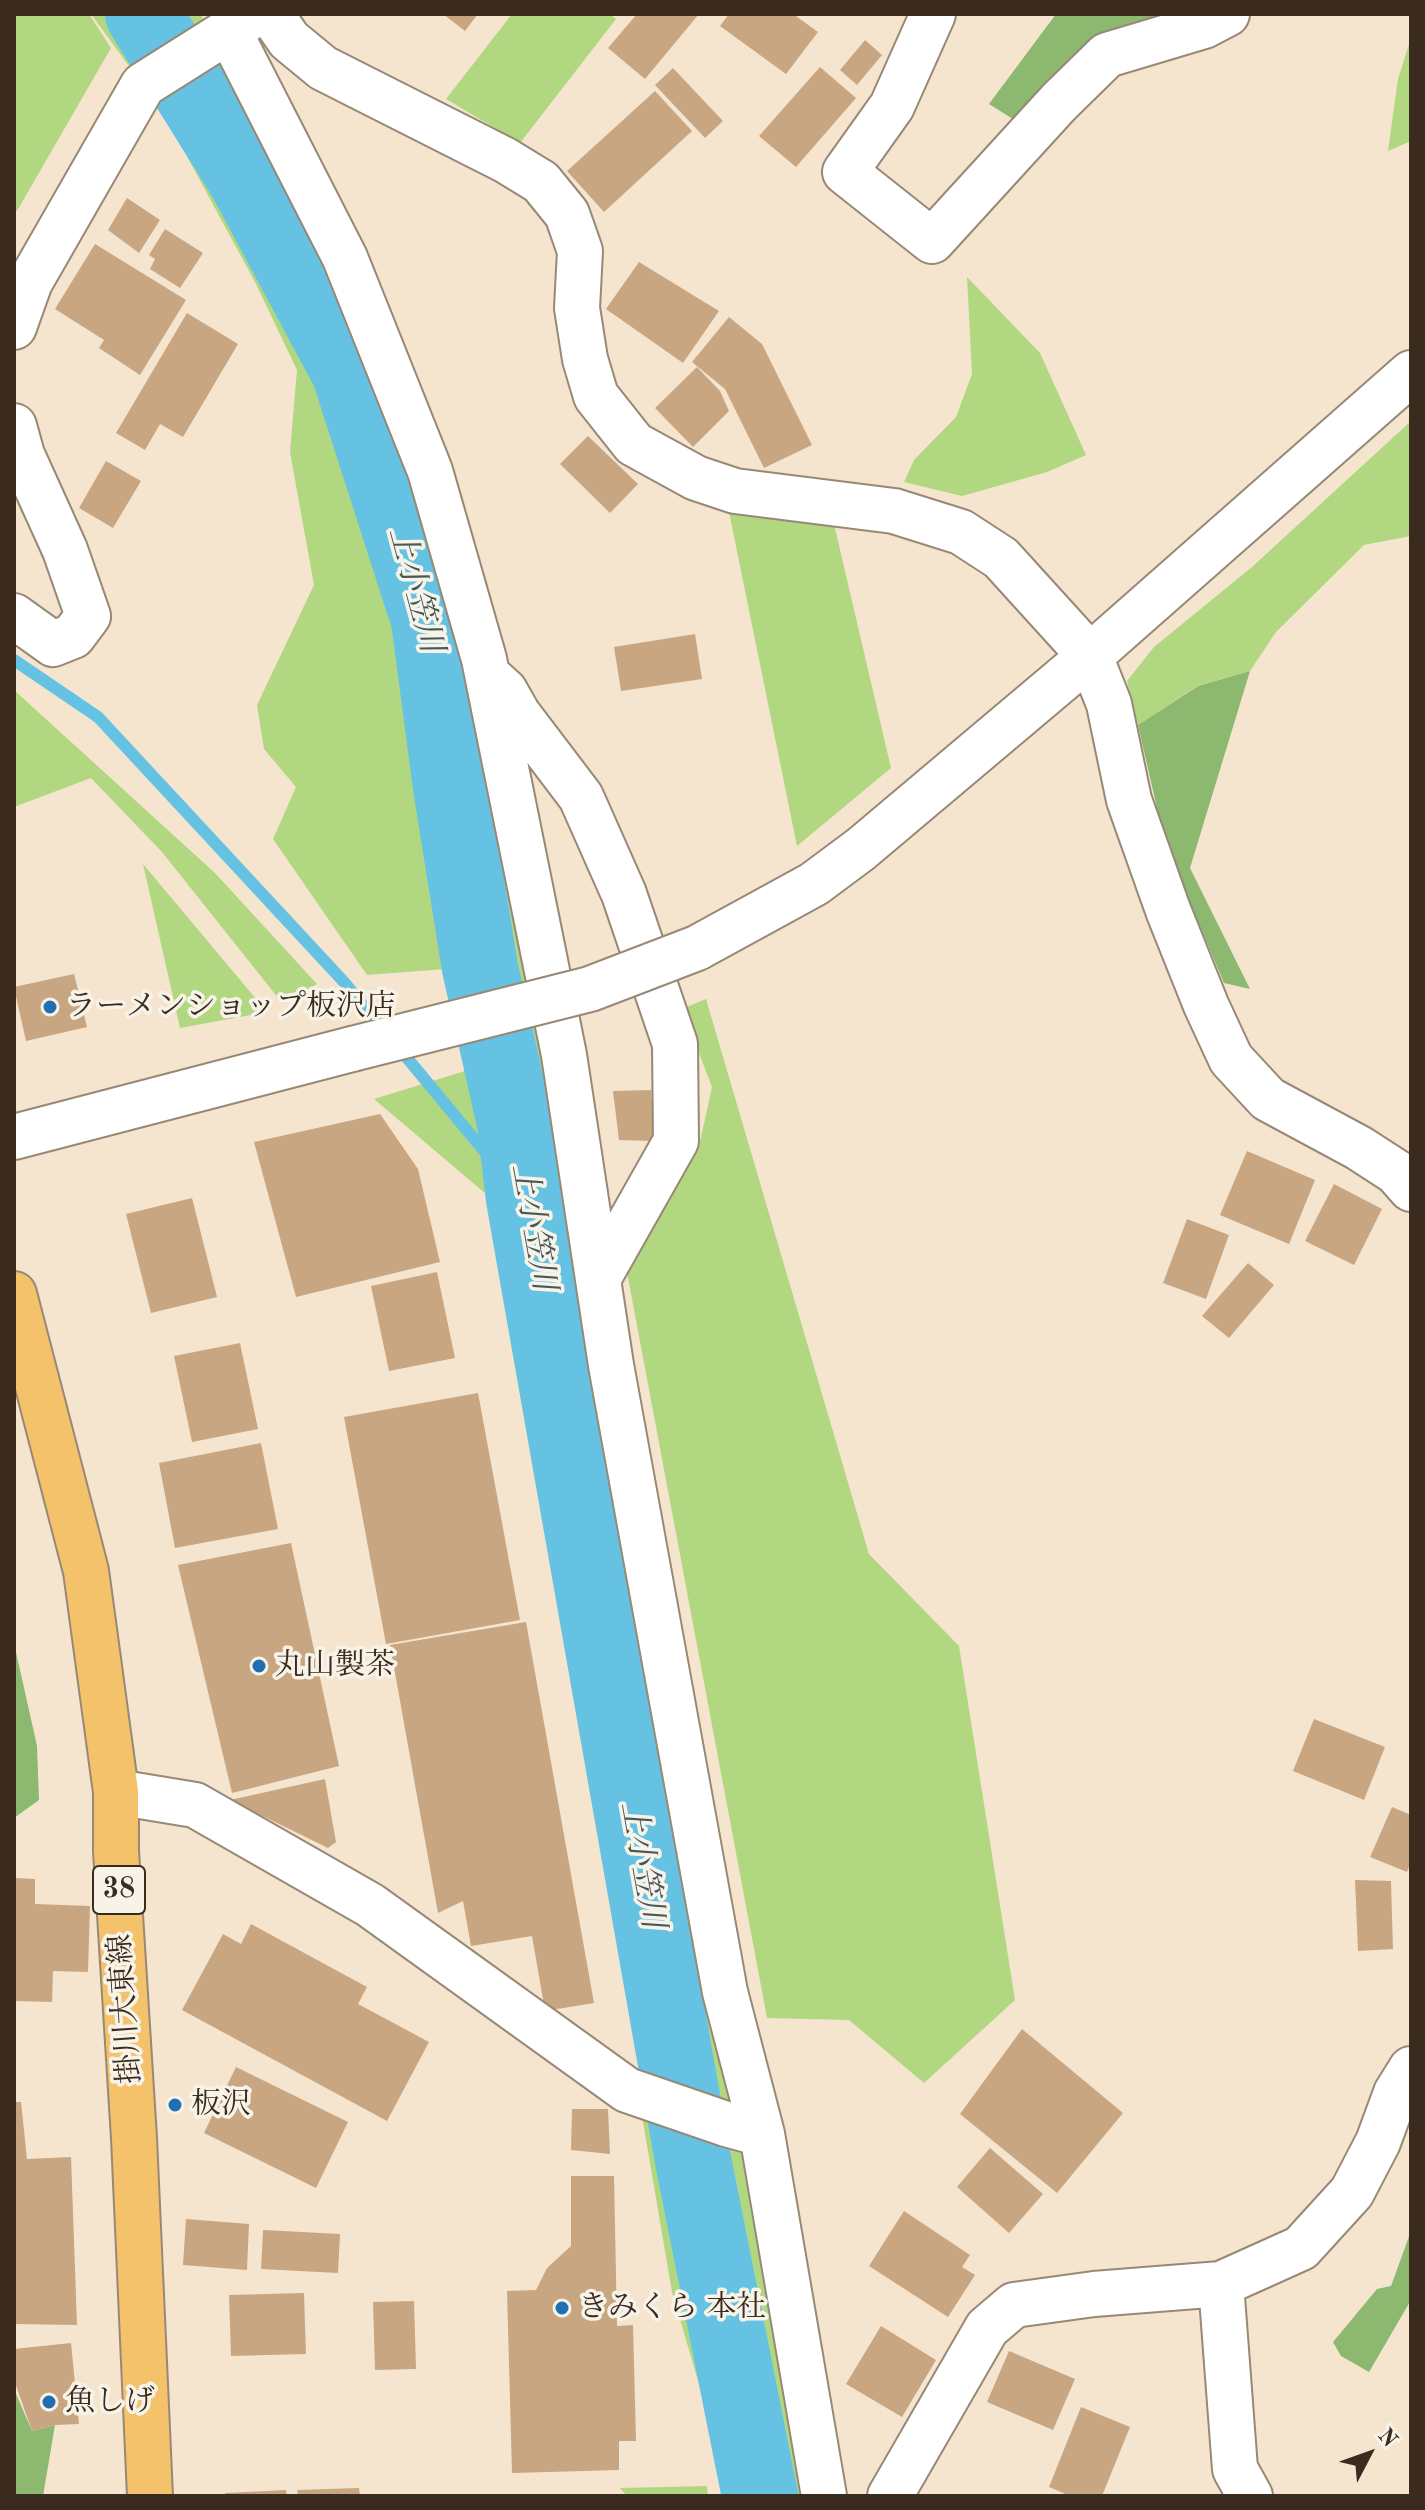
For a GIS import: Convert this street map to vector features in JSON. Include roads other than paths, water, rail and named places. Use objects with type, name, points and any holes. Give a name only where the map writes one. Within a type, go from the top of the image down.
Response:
[{"type":"main road","name":"掛川大東線","points":[[14,1294],[86,1571],[116,1792],[116,1851],[134,2138],[150,2496]]},
{"type":"street","points":[[271,14],[289,40],[323,68],[505,160],[541,182],[567,214],[580,251],[577,308],[585,359],[596,396],[634,444],[696,478],[735,491],[894,511],[961,532],[1001,558],[1090,656],[1109,704],[1129,800],[1158,883],[1206,1005],[1231,1059],[1268,1099],[1359,1148],[1396,1172],[1411,1189]]},
{"type":"street","points":[[933,14],[892,106],[845,172],[932,241],[1059,102],[1107,55],[1204,26],[1227,14]]},
{"type":"street","points":[[14,327],[30,282],[143,85],[234,28],[351,272],[430,471],[487,675],[564,1055],[614,1381],[722,1976],[744,2129],[824,2496]]},
{"type":"street","points":[[14,1137],[590,989],[697,948],[814,884],[849,858],[1090,656],[1411,373]]},
{"type":"street","points":[[14,426],[22,455],[65,550],[88,616],[73,636],[53,644],[14,616]]},
{"type":"street","points":[[487,675],[505,691],[518,714],[581,797],[624,894],[675,1044],[676,1141],[598,1279]]},
{"type":"street","points":[[116,1792],[195,1805],[370,1905],[627,2090],[744,2129]]},
{"type":"street","points":[[890,2496],[987,2328],[1014,2305],[1094,2294],[1221,2284],[1301,2248],[1352,2192],[1378,2142],[1396,2093],[1411,2069]]},
{"type":"street","points":[[1221,2284],[1235,2469],[1250,2496]]},
{"type":"waterway","name":"上小笠川","points":[[143,14],[246,179],[349,371],[429,620],[451,787],[480,968],[515,1123],[524,1199],[693,2160],[760,2496]]},
{"type":"waterway","points":[[14,660],[98,717],[344,982],[386,1033]]},
{"type":"waterway","points":[[398,1047],[524,1199]]},
{"type":"place","name":"ラーメンショップ板沢店","points":[[50,1007]]},
{"type":"place","name":"丸山製茶","points":[[259,1666]]},
{"type":"place","name":"板沢","points":[[175,2105]]},
{"type":"place","name":"きみくら 本社","points":[[562,2308]]},
{"type":"place","name":"魚しげ","points":[[49,2402]]}]
